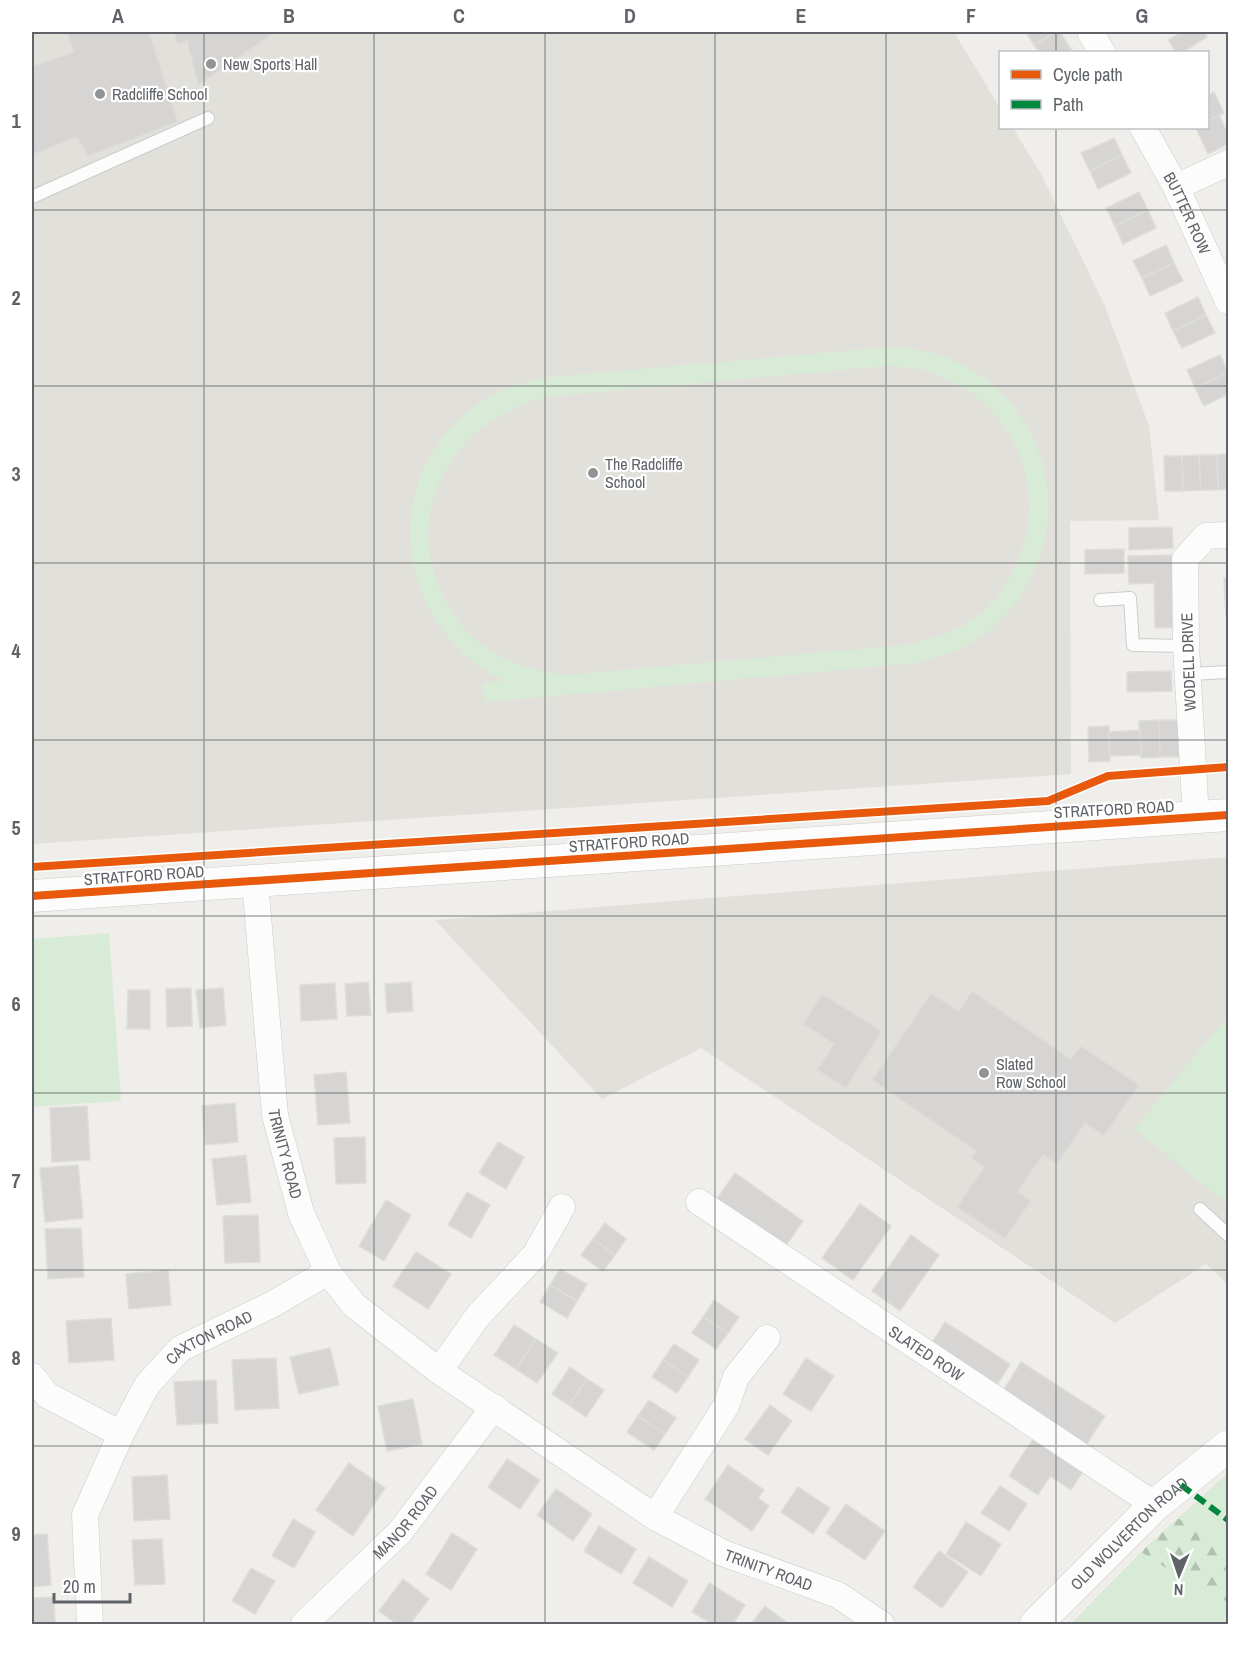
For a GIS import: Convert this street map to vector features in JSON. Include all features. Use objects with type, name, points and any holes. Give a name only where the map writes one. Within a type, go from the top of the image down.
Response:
[{"type":"street","points":[[1090,32],[1101,51]]},
{"type":"street","name":"BUTTER ROW","points":[[1144,129],[1176,187],[1228,301]]},
{"type":"street","points":[[1176,187],[1228,163]]},
{"type":"street","name":"WODELL DRIVE","points":[[1196,818],[1186,646],[1185,560],[1206,536],[1228,535]]},
{"type":"street","name":"STRATFORD ROAD","points":[[32,896],[1228,815]]},
{"type":"street","name":"TRINITY ROAD","points":[[255,882],[275,1115],[301,1213],[328,1272],[354,1305],[440,1371],[654,1517],[723,1553],[838,1595],[881,1624]]},
{"type":"street","name":"SLATED ROW","points":[[699,1202],[1155,1505]]},
{"type":"street","points":[[440,1371],[478,1316],[535,1254],[562,1207]]},
{"type":"street","name":"CAXTON ROAD","points":[[90,1624],[85,1515],[121,1434],[147,1385],[180,1349],[271,1305],[328,1272]]},
{"type":"street","points":[[654,1517],[726,1406],[736,1377],[767,1338]]},
{"type":"street","points":[[32,1376],[47,1395],[121,1434]]},
{"type":"street","name":"MANOR ROAD","points":[[304,1624],[400,1532],[494,1407]]},
{"type":"street","name":"OLD WOLVERTON ROAD","points":[[1036,1624],[1155,1505],[1228,1446]]},
{"type":"lane","points":[[32,197],[208,118]]},
{"type":"lane","points":[[1100,600],[1130,598],[1133,645],[1186,646]]},
{"type":"lane","points":[[1189,674],[1228,672]]},
{"type":"lane","points":[[1200,1209],[1228,1235]]},
{"type":"shaded area","name":"The Radcliffe School","points":[[32,32],[954,32],[999,106],[999,129],[1014,129],[1040,172],[1105,306],[1149,426],[1159,520],[1070,521],[1071,774],[32,844]]},
{"type":"shaded area","name":"Slated Row School","points":[[1228,857],[1228,1285],[1206,1264],[1115,1323],[701,1048],[602,1099],[435,920]]},
{"type":"green space","points":[[891,347],[924,351],[957,362],[984,378],[1007,399],[1025,423],[1038,450],[1046,479],[1048,509],[1045,539],[1035,569],[1024,591],[994,627],[953,652],[915,663],[485,702],[483,683],[504,681],[464,654],[435,619],[417,580],[410,538],[415,495],[431,456],[458,420],[498,392],[550,377]],"holes":[[[885,366],[929,371],[976,396],[996,415],[1012,438],[1022,463],[1028,490],[1029,517],[1024,544],[1001,592],[985,610],[964,625],[940,636],[905,645],[566,675],[524,666],[495,654],[471,635],[447,604],[439,587],[430,555],[429,524],[435,495],[447,467],[465,443],[488,423],[516,407],[547,397]]]},
{"type":"green space","points":[[109,933],[121,1101],[32,1107],[32,939]]},
{"type":"green space","points":[[1228,1016],[1228,1205],[1134,1129]]},
{"type":"green space","points":[[1228,1473],[1228,1624],[1071,1624],[1141,1552]]},
{"type":"green space","points":[[1177,1519],[1186,1520],[1228,1553],[1228,1607],[1141,1552]]},
{"type":"building","name":"Radcliffe School","points":[[67,32],[149,32],[178,122],[88,156],[77,137],[32,155],[32,66],[74,52]]},
{"type":"building","name":"New Sports Hall","points":[[174,32],[276,32],[198,85],[187,41],[177,44]]},
{"type":"building","points":[[1026,32],[1056,32],[1034,45]]},
{"type":"building","points":[[1060,32],[1072,51],[1038,51],[1034,45]]},
{"type":"building","points":[[1182,32],[1204,32],[1207,37],[1185,51],[1175,51],[1168,40]]},
{"type":"building","points":[[1214,92],[1224,113],[1209,120],[1209,95]]},
{"type":"building","points":[[1219,115],[1228,134],[1228,144],[1208,154],[1196,129],[1209,129],[1209,120]]},
{"type":"building","points":[[1114,138],[1122,155],[1090,171],[1081,153]]},
{"type":"building","points":[[1122,155],[1131,173],[1098,189],[1090,171]]},
{"type":"building","points":[[1139,192],[1148,210],[1115,226],[1106,208]]},
{"type":"building","points":[[1148,210],[1156,228],[1123,244],[1115,226]]},
{"type":"building","points":[[1166,245],[1174,263],[1142,278],[1133,261]]},
{"type":"building","points":[[1174,263],[1183,281],[1150,296],[1142,278]]},
{"type":"building","points":[[1198,297],[1206,315],[1173,331],[1165,313]]},
{"type":"building","points":[[1206,315],[1215,333],[1182,348],[1173,331]]},
{"type":"building","points":[[1220,355],[1228,373],[1195,388],[1187,370]]},
{"type":"building","points":[[1228,373],[1228,394],[1204,406],[1195,388]]},
{"type":"building","points":[[1228,454],[1228,489],[1218,490],[1217,455]]},
{"type":"building","points":[[1199,455],[1201,490],[1183,491],[1182,456]]},
{"type":"building","points":[[1199,455],[1217,455],[1218,490],[1201,490]]},
{"type":"building","points":[[1164,456],[1182,456],[1183,491],[1165,491]]},
{"type":"building","points":[[1172,527],[1173,548],[1129,550],[1129,528]]},
{"type":"building","points":[[1124,549],[1124,573],[1085,574],[1085,550]]},
{"type":"building","points":[[1175,555],[1177,627],[1155,628],[1154,583],[1129,584],[1128,556]]},
{"type":"building","points":[[1224,578],[1228,578],[1228,617],[1226,617]]},
{"type":"building","points":[[1171,671],[1172,691],[1127,692],[1127,672]]},
{"type":"building","points":[[1159,720],[1179,720],[1181,757],[1160,757]]},
{"type":"building","points":[[1159,720],[1160,757],[1141,758],[1139,721]]},
{"type":"building","points":[[1109,726],[1110,761],[1089,762],[1088,727]]},
{"type":"building","points":[[1140,730],[1141,755],[1110,756],[1109,732]]},
{"type":"building","points":[[368,982],[371,1015],[347,1016],[345,984]]},
{"type":"building","points":[[411,982],[413,1011],[387,1013],[385,984]]},
{"type":"building","points":[[335,983],[337,1019],[301,1021],[300,985]]},
{"type":"building","points":[[191,988],[192,1026],[167,1027],[166,989]]},
{"type":"building","points":[[223,988],[226,1025],[200,1028],[196,990]]},
{"type":"building","points":[[128,990],[150,990],[150,1029],[127,1029]]},
{"type":"building","points":[[972,991],[1071,1059],[1081,1046],[1139,1085],[1104,1136],[1085,1123],[1057,1164],[1043,1155],[1018,1191],[1031,1201],[1005,1239],[957,1207],[984,1167],[971,1158],[976,1151],[872,1080],[931,993],[959,1011]]},
{"type":"building","points":[[822,994],[882,1031],[846,1088],[817,1070],[834,1044],[803,1024]]},
{"type":"building","points":[[346,1072],[350,1123],[318,1125],[314,1075]]},
{"type":"building","points":[[235,1103],[238,1142],[205,1145],[202,1106]]},
{"type":"building","points":[[87,1106],[90,1160],[52,1162],[50,1108]]},
{"type":"building","points":[[365,1137],[366,1183],[336,1184],[334,1138]]},
{"type":"building","points":[[498,1142],[524,1157],[506,1189],[479,1173]]},
{"type":"building","points":[[246,1155],[251,1202],[217,1205],[212,1159]]},
{"type":"building","points":[[78,1165],[83,1218],[45,1222],[40,1168]]},
{"type":"building","points":[[735,1173],[803,1221],[783,1250],[714,1203]]},
{"type":"building","points":[[467,1192],[490,1205],[471,1238],[448,1225]]},
{"type":"building","points":[[386,1200],[411,1215],[384,1261],[359,1246]]},
{"type":"building","points":[[860,1204],[891,1226],[853,1280],[822,1258]]},
{"type":"building","points":[[258,1215],[260,1262],[225,1263],[223,1216]]},
{"type":"building","points":[[605,1223],[626,1239],[615,1255],[593,1239]]},
{"type":"building","points":[[81,1228],[84,1277],[48,1279],[45,1229]]},
{"type":"building","points":[[911,1235],[939,1255],[900,1311],[872,1291]]},
{"type":"building","points":[[593,1239],[615,1255],[603,1271],[581,1255]]},
{"type":"building","points":[[416,1252],[451,1274],[428,1309],[393,1286]]},
{"type":"building","points":[[560,1269],[587,1284],[577,1301],[550,1285]]},
{"type":"building","points":[[168,1270],[171,1305],[129,1309],[126,1274]]},
{"type":"building","points":[[550,1285],[577,1301],[567,1318],[540,1302]]},
{"type":"building","points":[[714,1300],[739,1317],[728,1333],[703,1317]]},
{"type":"building","points":[[703,1317],[728,1333],[716,1349],[692,1333]]},
{"type":"building","points":[[111,1318],[114,1360],[69,1363],[66,1321]]},
{"type":"building","points":[[945,1322],[1010,1364],[996,1387],[931,1344]]},
{"type":"building","points":[[514,1325],[536,1339],[516,1369],[494,1355]]},
{"type":"building","points":[[536,1339],[558,1353],[537,1383],[516,1369]]},
{"type":"building","points":[[674,1344],[699,1360],[688,1377],[663,1360]]},
{"type":"building","points":[[330,1348],[339,1385],[299,1394],[290,1357]]},
{"type":"building","points":[[276,1358],[279,1408],[235,1410],[232,1360]]},
{"type":"building","points":[[806,1358],[834,1376],[811,1411],[783,1394]]},
{"type":"building","points":[[663,1360],[688,1377],[677,1393],[652,1377]]},
{"type":"building","points":[[1021,1362],[1105,1416],[1086,1445],[1003,1391]]},
{"type":"building","points":[[570,1367],[587,1379],[569,1405],[552,1394]]},
{"type":"building","points":[[587,1379],[604,1390],[586,1417],[569,1405]]},
{"type":"building","points":[[216,1380],[218,1423],[177,1425],[174,1382]]},
{"type":"building","points":[[413,1399],[422,1444],[387,1451],[378,1406]]},
{"type":"building","points":[[649,1400],[676,1418],[665,1434],[638,1416]]},
{"type":"building","points":[[770,1405],[792,1421],[768,1455],[745,1439]]},
{"type":"building","points":[[638,1416],[665,1434],[654,1450],[627,1432]]},
{"type":"building","points":[[1033,1439],[1083,1471],[1071,1490],[1050,1476],[1038,1495],[1009,1476]]},
{"type":"building","points":[[507,1459],[540,1480],[520,1509],[488,1487]]},
{"type":"building","points":[[349,1463],[385,1488],[353,1536],[316,1510]]},
{"type":"building","points":[[728,1465],[764,1490],[758,1498],[769,1506],[752,1531],[705,1499]]},
{"type":"building","points":[[167,1475],[170,1519],[134,1521],[132,1477]]},
{"type":"building","points":[[1000,1486],[1027,1504],[1009,1531],[981,1513]]},
{"type":"building","points":[[798,1487],[830,1508],[813,1534],[781,1512]]},
{"type":"building","points":[[556,1489],[592,1514],[573,1541],[537,1515]]},
{"type":"building","points":[[846,1504],[885,1531],[865,1560],[826,1533]]},
{"type":"building","points":[[293,1519],[315,1532],[294,1568],[272,1556]]},
{"type":"building","points":[[966,1522],[1001,1544],[981,1576],[946,1554]]},
{"type":"building","points":[[599,1526],[636,1549],[621,1574],[584,1551]]},
{"type":"building","points":[[452,1533],[477,1549],[451,1590],[426,1574]]},
{"type":"building","points":[[47,1534],[51,1585],[32,1587],[32,1535]]},
{"type":"building","points":[[162,1539],[165,1584],[135,1585],[132,1540]]},
{"type":"building","points":[[939,1551],[968,1572],[942,1608],[913,1587]]},
{"type":"building","points":[[649,1557],[688,1581],[672,1607],[633,1583]]},
{"type":"building","points":[[251,1568],[275,1581],[255,1614],[232,1601]]},
{"type":"building","points":[[403,1579],[429,1599],[410,1624],[397,1624],[379,1611]]},
{"type":"building","points":[[709,1583],[745,1605],[733,1624],[712,1624],[692,1612]]},
{"type":"building","points":[[54,1597],[55,1624],[32,1624],[32,1598]]},
{"type":"building","points":[[765,1606],[789,1624],[751,1624]]},
{"type":"marked path","points":[[1181,1485],[1228,1520]]},
{"type":"cycle path","points":[[32,867],[1048,801],[1108,776],[1228,767]]},
{"type":"cycle path","points":[[32,896],[1228,815]]},
{"type":"place","name":"New Sports Hall","points":[[211,64]]},
{"type":"place","name":"Radcliffe School","points":[[100,94]]},
{"type":"place","name":"The Radcliffe School","points":[[593,473]]},
{"type":"place","name":"Slated Row School","points":[[984,1073]]}]
